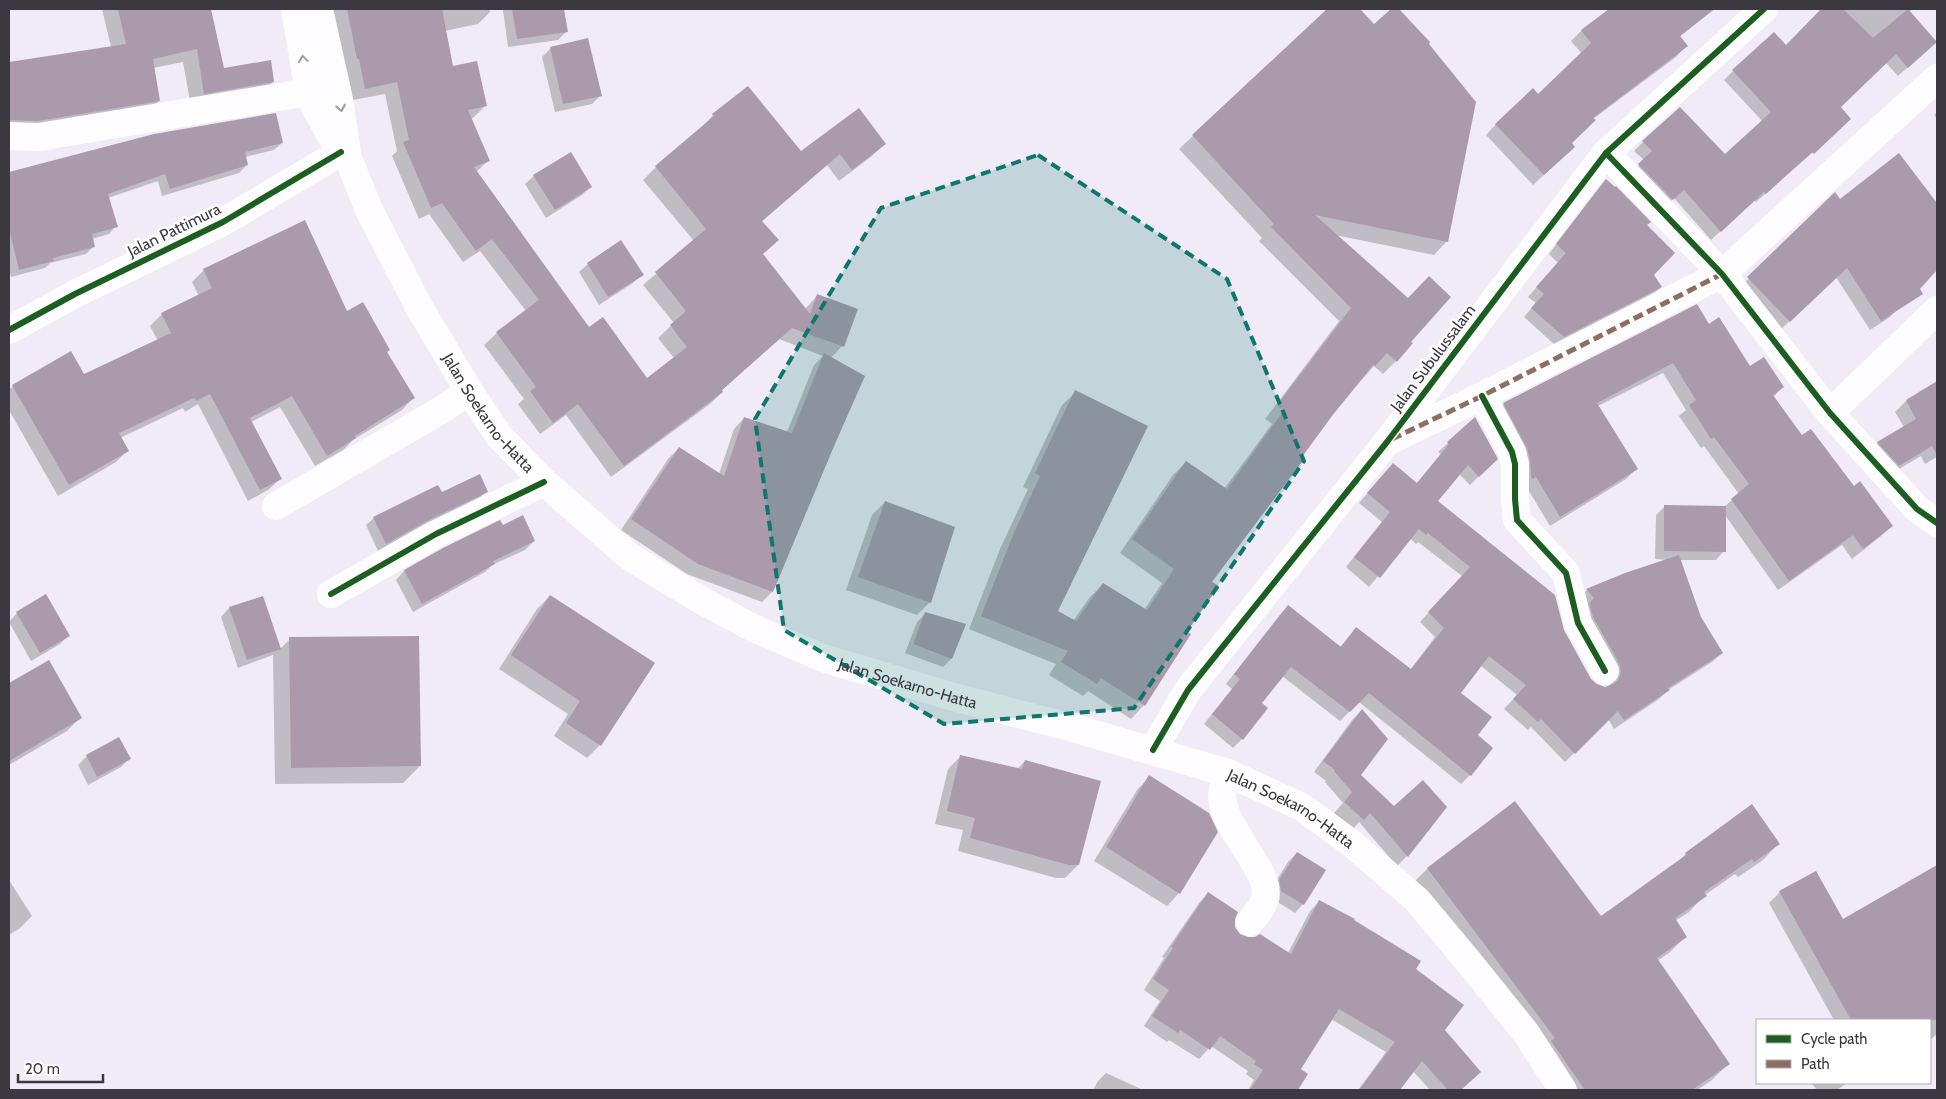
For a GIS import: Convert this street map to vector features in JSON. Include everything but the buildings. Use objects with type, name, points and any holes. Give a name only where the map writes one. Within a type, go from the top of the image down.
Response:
[{"type":"main road","name":"Jalan Soekarno-Hatta","points":[[295,9],[309,92],[316,109],[346,153],[369,210],[387,246],[419,307],[469,391],[499,436],[544,482],[630,557],[700,600],[753,628],[823,658],[950,696],[1152,750],[1228,773],[1302,807],[1351,843],[1417,900],[1526,1033],[1559,1089]]},
{"type":"main road","name":"Jalan Soekarno-Hatta","points":[[319,9],[339,100],[346,153]]},
{"type":"main road","name":"Jalan Subulussalam","points":[[1152,750],[1188,690],[1387,442],[1606,153],[1764,9]]},
{"type":"main road","points":[[1387,442],[1722,274],[1937,78]]},
{"type":"main road","points":[[9,136],[39,137],[309,92]]},
{"type":"main road","name":"Jalan Pattimura","points":[[9,330],[75,294],[223,222],[346,153]]},
{"type":"main road","points":[[1606,153],[1722,274],[1830,414],[1917,509],[1937,523]]},
{"type":"main road","points":[[1830,414],[1937,310]]},
{"type":"main road","points":[[276,506],[443,409],[469,391]]},
{"type":"main road","points":[[1482,396],[1512,452],[1515,464],[1517,520],[1566,574],[1578,622],[1605,671]]},
{"type":"main road","points":[[331,594],[436,534],[544,482]]},
{"type":"main road","points":[[1228,773],[1222,795],[1225,810],[1234,832],[1256,863],[1264,884],[1266,899],[1250,922]]},
{"type":"highlighted area","points":[[1038,155],[1227,279],[1304,461],[1134,708],[944,724],[784,630],[755,419],[881,208]]},
{"type":"marked path","points":[[1392,439],[1482,396],[1722,274]]},
{"type":"cycle path","points":[[1153,750],[1188,690],[1387,442],[1606,153],[1764,9]]},
{"type":"cycle path","points":[[9,330],[75,294],[223,222],[341,152]]},
{"type":"cycle path","points":[[1606,153],[1722,274],[1830,413],[1917,509],[1937,523]]},
{"type":"cycle path","points":[[1482,396],[1512,452],[1515,464],[1517,520],[1566,573],[1578,623],[1605,671]]},
{"type":"cycle path","points":[[331,594],[436,534],[544,482]]}]
